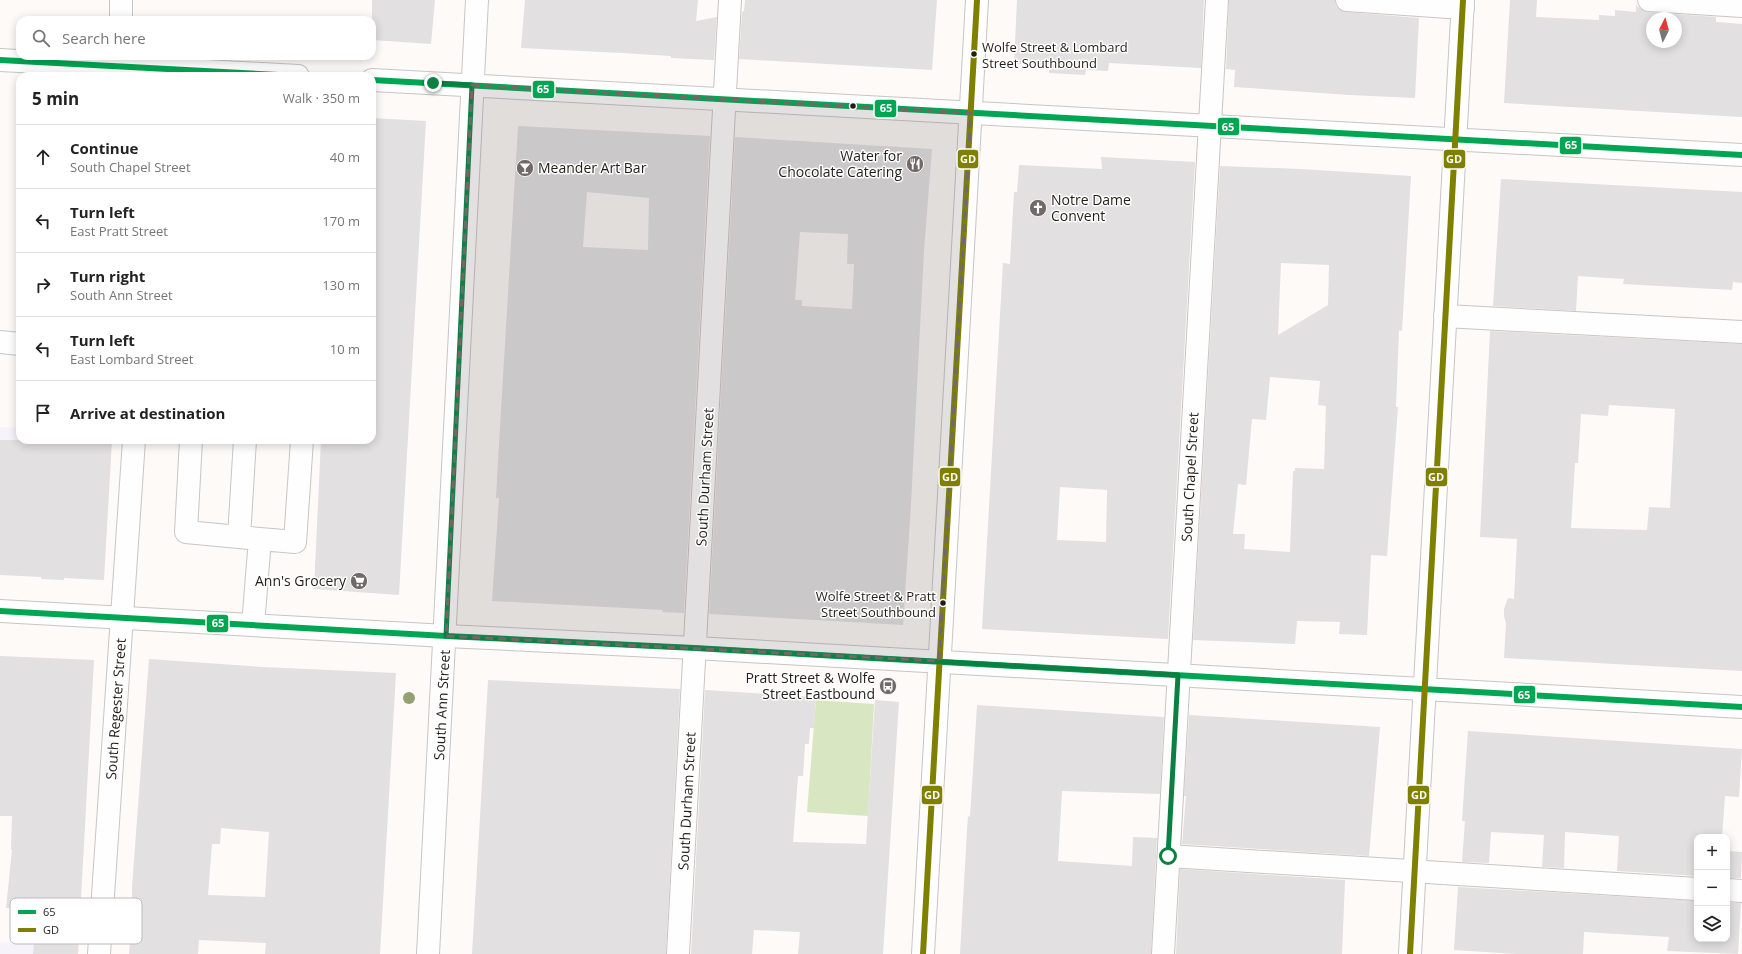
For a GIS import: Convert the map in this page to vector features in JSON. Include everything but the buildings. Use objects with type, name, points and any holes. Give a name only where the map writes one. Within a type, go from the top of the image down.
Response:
[{"type":"main road","points":[[120,16],[122,0]]},
{"type":"main road","name":"South Ann Street","points":[[428,954],[446,636],[477,0]]},
{"type":"main road","name":"South Durham Street","points":[[678,954],[730,0]]},
{"type":"main road","points":[[923,954],[977,0]]},
{"type":"main road","name":"South Chapel Street","points":[[1162,954],[1217,0]]},
{"type":"main road","points":[[1347,0],[1463,4],[1410,954]]},
{"type":"main road","points":[[1649,0],[1742,6]]},
{"type":"main road","points":[[0,60],[234,72]]},
{"type":"main road","points":[[376,80],[1742,155]]},
{"type":"main road","points":[[1446,316],[1742,332]]},
{"type":"main road","points":[[0,342],[16,344]]},
{"type":"main road","name":"South Regester Street","points":[[103,898],[134,444]]},
{"type":"main road","points":[[191,444],[186,532],[295,542],[302,444]]},
{"type":"main road","points":[[245,444],[253,625]]},
{"type":"main road","points":[[0,611],[446,636],[939,661],[1742,707]]},
{"type":"main road","points":[[1168,856],[1694,889]]},
{"type":"main road","points":[[1730,890],[1742,891]]},
{"type":"main road","name":"South Regester Street","points":[[99,954],[100,944]]},
{"type":"highlighted area","points":[[472,85],[971,113],[939,661],[446,636]]},
{"type":"shaded area","points":[[0,427],[16,428],[17,444],[0,463]]},
{"type":"shaded area","points":[[0,942],[10,943],[10,944],[72,947],[72,954],[0,954]]},
{"type":"green space","points":[[816,700],[874,704],[868,816],[807,812]]},
{"type":"transit line","name":"GD","points":[[923,954],[977,0]]},
{"type":"transit line","name":"GD","points":[[1410,954],[1463,0]]},
{"type":"transit line","name":"65","points":[[0,60],[224,72]]},
{"type":"transit line","name":"65","points":[[376,80],[1742,155]]},
{"type":"transit line","name":"65","points":[[0,611],[446,636],[695,648],[1742,707]]},
{"type":"place","name":"Wolfe Street & Lombard Street Southbound","points":[[974,54]]},
{"type":"place","name":"Water for Chocolate Catering","points":[[915,164]]},
{"type":"place","name":"Meander Art Bar","points":[[525,168]]},
{"type":"place","name":"Notre Dame Convent","points":[[1038,208]]},
{"type":"place","name":"Ann's Grocery","points":[[359,581]]},
{"type":"place","name":"Wolfe Street & Pratt Street Southbound","points":[[943,603]]},
{"type":"place","name":"Pratt Street & Wolfe Street Eastbound","points":[[888,686]]},
{"type":"route","points":[[433,83],[472,85],[446,636],[695,648],[1178,675],[1168,856]]}]
